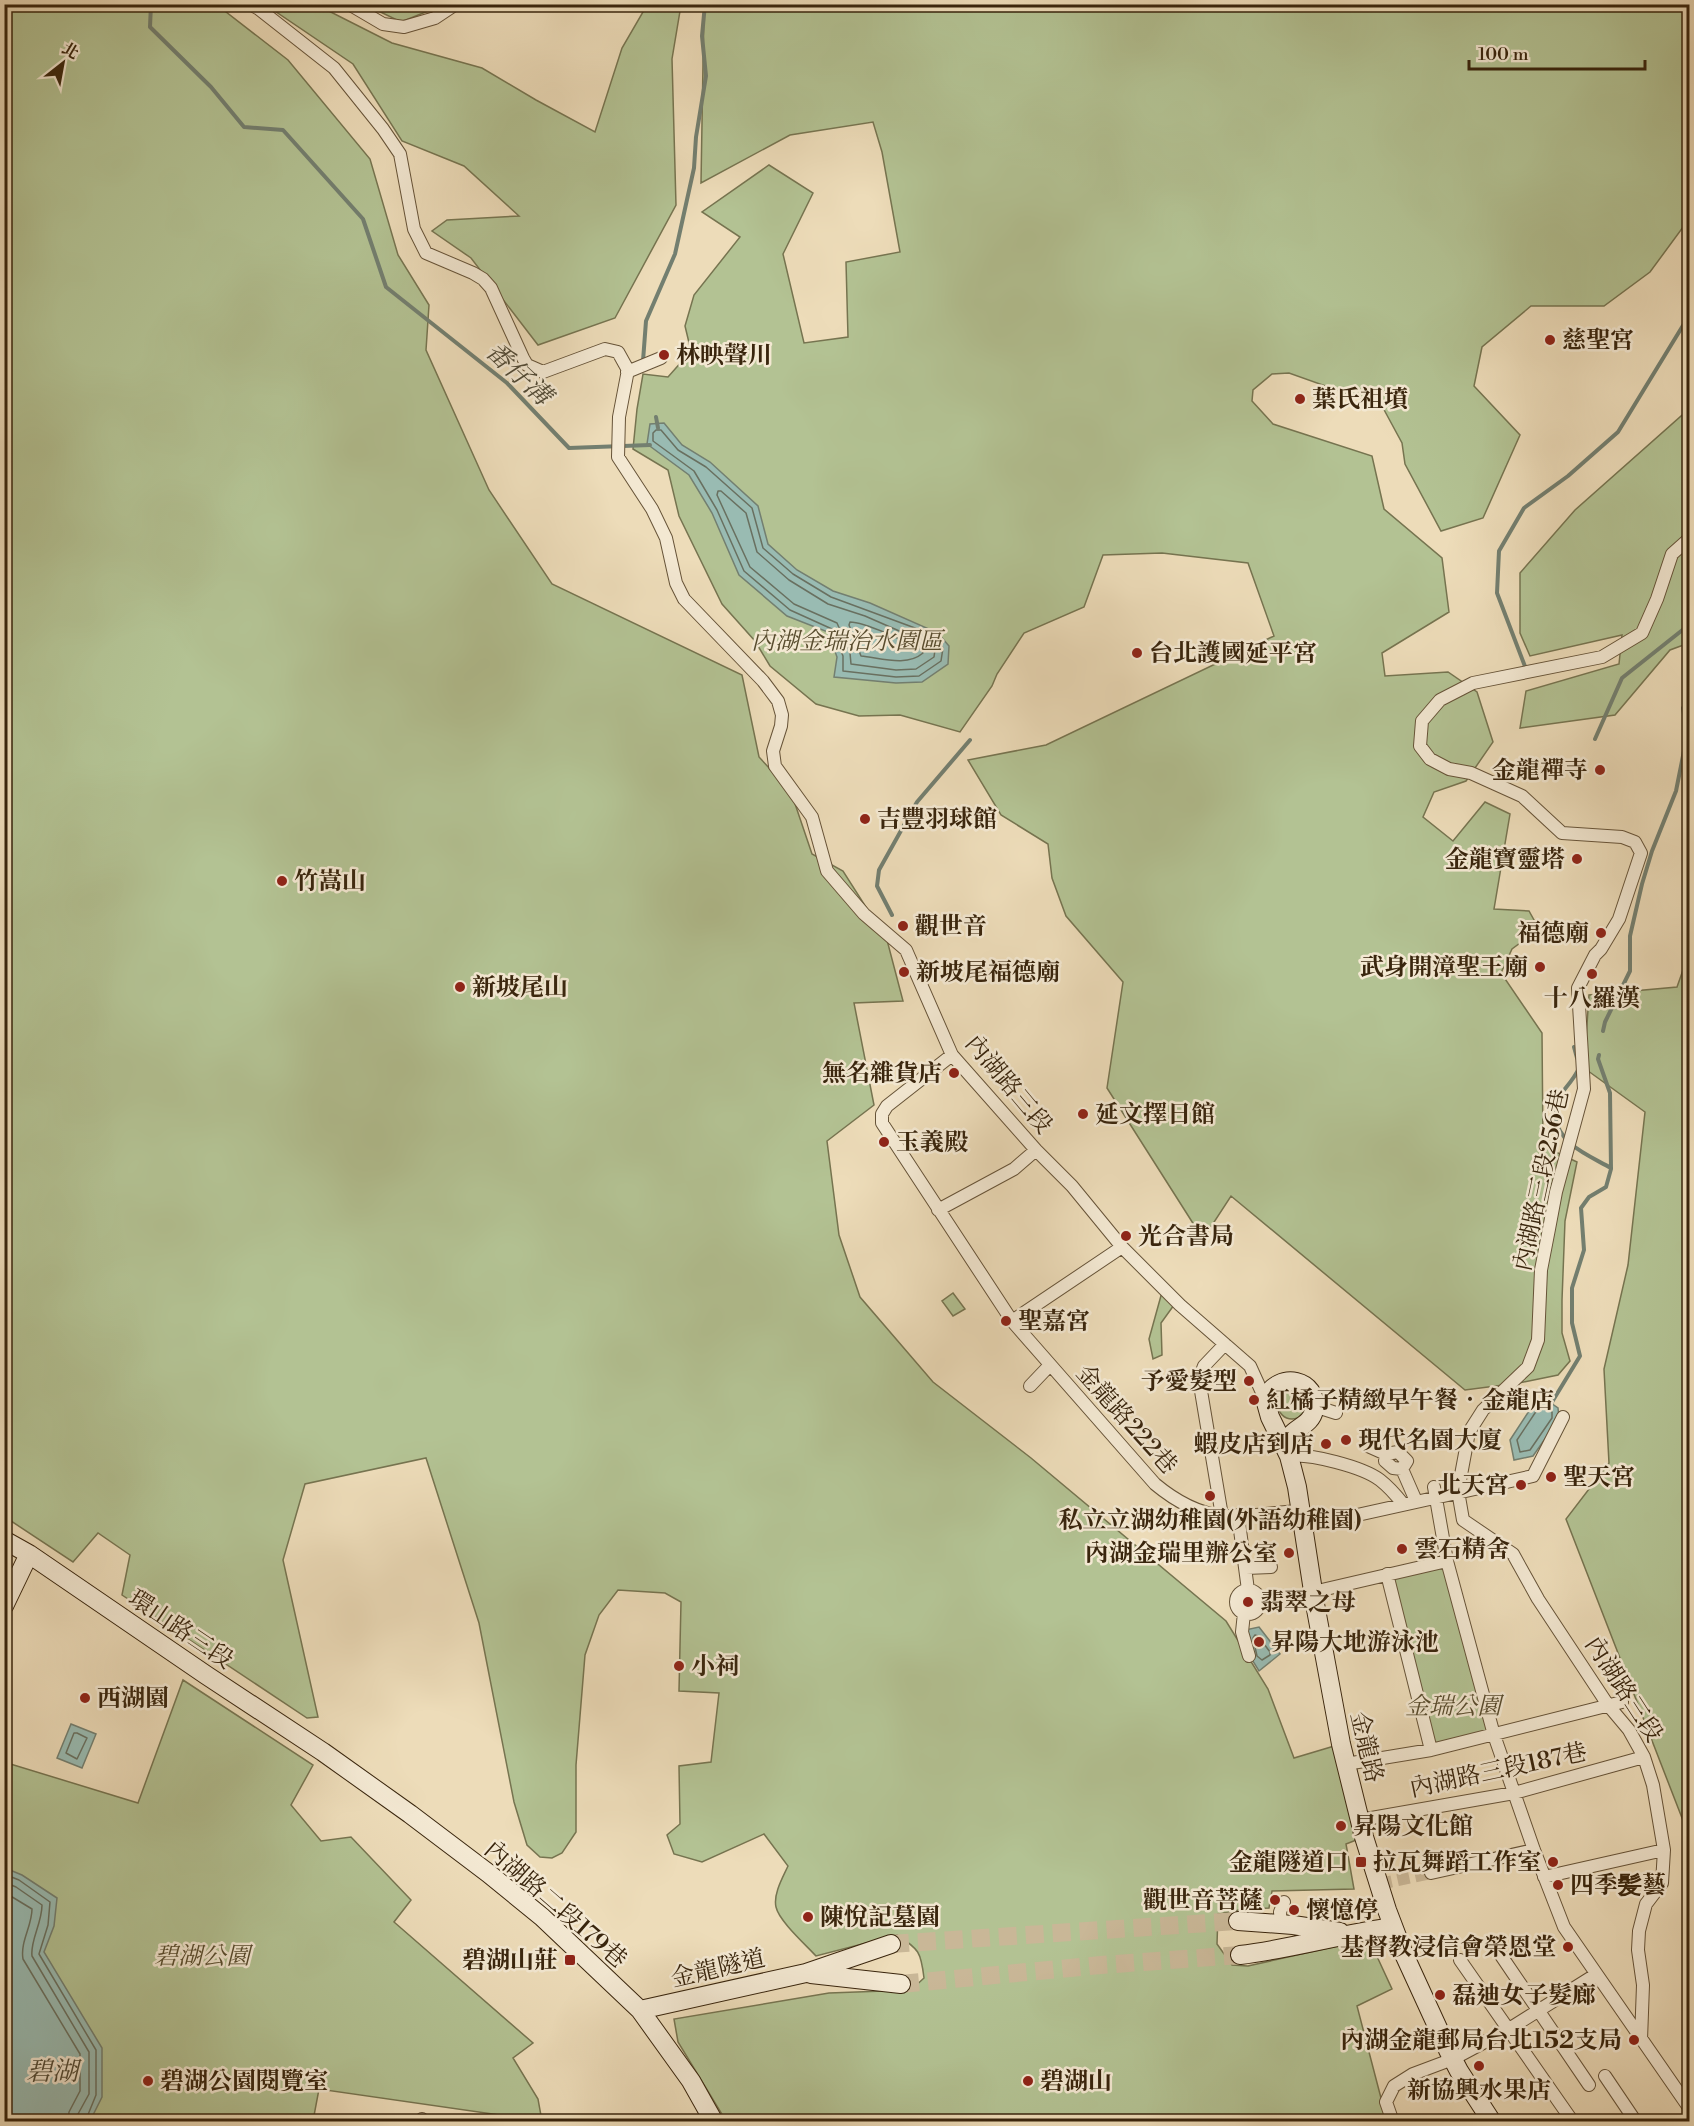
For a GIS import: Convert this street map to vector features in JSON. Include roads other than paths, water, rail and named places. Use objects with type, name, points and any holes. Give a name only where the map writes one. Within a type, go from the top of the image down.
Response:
[{"type":"street","points":[[250,4],[334,68],[383,129],[400,154],[414,229],[426,253],[483,279],[491,288],[527,365],[543,372],[551,371],[605,349],[618,352],[627,372],[661,358]]},
{"type":"street","points":[[349,4],[383,24],[404,27],[435,18],[456,4]]},
{"type":"street","name":"內湖路三段","points":[[627,372],[619,417],[618,457],[652,509],[666,538],[671,569],[684,599],[763,681],[778,701],[782,715],[773,750],[775,766],[812,817],[827,870],[864,914],[906,950],[952,1054],[1036,1150],[1072,1186],[1122,1247],[1180,1305],[1250,1366],[1265,1399]]},
{"type":"street","name":"內湖路三段256巷","points":[[1458,1491],[1469,1432],[1484,1410],[1528,1367],[1538,1340],[1541,1270],[1548,1229],[1584,1089],[1578,987],[1619,918],[1641,853],[1635,843],[1622,837],[1562,833],[1522,796],[1478,776],[1449,769],[1430,759],[1420,746],[1422,721],[1440,700],[1473,683],[1602,657],[1642,633],[1657,599],[1672,554],[1689,538]]},
{"type":"street","name":"金龍路222巷","points":[[952,1054],[887,1106],[882,1114],[882,1123],[1012,1321],[1155,1485],[1170,1496],[1197,1509],[1222,1516],[1302,1519],[1403,1504],[1435,1492],[1458,1491],[1533,1476],[1563,1417]]},
{"type":"street","points":[[938,1210],[1014,1169],[1036,1150]]},
{"type":"street","points":[[1012,1321],[1122,1247]]},
{"type":"street","points":[[1222,1516],[1199,1379],[1204,1366],[1225,1344]]},
{"type":"street","points":[[1030,1386],[1050,1365]]},
{"type":"street","points":[[1265,1399],[1268,1391],[1275,1385],[1291,1381],[1306,1388],[1314,1406],[1311,1419],[1291,1435],[1288,1440],[1288,1456],[1307,1455],[1365,1472],[1378,1478],[1403,1504]]},
{"type":"street","name":"金龍路","points":[[1265,1399],[1288,1456],[1297,1487],[1313,1592],[1346,1764],[1360,1820],[1393,1928],[1453,2059],[1492,2121]]},
{"type":"street","points":[[1314,1406],[1336,1413]]},
{"type":"street","points":[[1368,1446],[1386,1454],[1398,1452],[1404,1457],[1407,1461],[1402,1469],[1416,1501]]},
{"type":"street","points":[[1441,1523],[1463,1520],[1458,1491]]},
{"type":"street","points":[[1435,1492],[1447,1561],[1494,1735],[1534,1850],[1564,1927],[1689,2109]]},
{"type":"street","points":[[1238,1515],[1248,1590],[1257,1595],[1259,1605],[1252,1613],[1244,1613],[1242,1632],[1249,1656]]},
{"type":"street","name":"內湖路三段","points":[[1463,1520],[1513,1554],[1538,1599],[1608,1705],[1629,1730],[1644,1757],[1653,1785],[1664,1850],[1662,1882],[1646,1904],[1639,1931],[1638,1950],[1643,1985],[1641,2040]]},
{"type":"street","name":"環山路三段","points":[[4,1540],[29,1554],[331,1757]]},
{"type":"street","points":[[4,1606],[29,1554]]},
{"type":"street","points":[[1313,1592],[1447,1561]]},
{"type":"street","points":[[1246,1568],[1271,1567]]},
{"type":"street","points":[[1387,1574],[1431,1750]]},
{"type":"street","points":[[1346,1764],[1431,1750],[1622,1702]]},
{"type":"street","name":"內湖路二段179巷","points":[[331,1757],[488,1873],[542,1917],[640,2010],[691,2081],[714,2121]]},
{"type":"street","name":"內湖路三段187巷","points":[[1360,1820],[1514,1794],[1644,1757]]},
{"type":"street","points":[[1431,1872],[1534,1850]]},
{"type":"street","points":[[1544,1877],[1664,1850]]},
{"type":"street","points":[[1277,1950],[1268,1941],[1268,1933],[1278,1923],[1284,1902]]},
{"type":"street","points":[[1348,1933],[1278,1923],[1242,1921],[1253,1935],[1254,1944],[1245,1954],[1277,1950],[1348,1933],[1393,1928]]},
{"type":"street","name":"金龍隧道","points":[[640,2010],[806,1973],[883,1947],[873,1972],[882,1983]]},
{"type":"street","points":[[1498,1952],[1589,2085]]},
{"type":"street","points":[[1460,1960],[1573,2121]]},
{"type":"street","name":"金龍隧道","points":[[806,1973],[901,1984]]},
{"type":"street","points":[[1393,2121],[1386,2102],[1394,2086],[1413,2074],[1453,2059],[1509,2029],[1595,1975]]},
{"type":"street","points":[[1605,2076],[1636,2121]]},
{"type":"water","points":[[664,423],[682,445],[710,462],[758,506],[768,544],[797,570],[833,591],[870,603],[938,633],[949,646],[948,664],[922,682],[896,683],[834,677],[837,657],[828,632],[787,616],[739,575],[712,513],[689,475],[647,444],[650,424]]},
{"type":"water","points":[[1545,1399],[1558,1408],[1559,1419],[1533,1456],[1514,1460],[1510,1440],[1533,1405]]},
{"type":"water","name":"昇陽大地游泳池","points":[[1259,1627],[1280,1654],[1259,1671],[1251,1658],[1245,1630]]},
{"type":"water","points":[[71,1724],[96,1734],[82,1768],[57,1758]]},
{"type":"water","name":"碧湖","points":[[5,1868],[22,1875],[57,1898],[54,1926],[44,1952],[102,2048],[102,2097],[90,2121],[5,2121]]},
{"type":"waterway","name":"番仔溝","points":[[151,4],[150,27],[211,87],[244,127],[283,130],[363,219],[386,287],[507,383],[569,448],[650,445]]},
{"type":"waterway","name":"番仔溝","points":[[643,361],[646,321],[675,254],[694,168],[696,137],[706,76],[702,36],[705,4]]},
{"type":"waterway","points":[[1526,669],[1497,593],[1499,551],[1524,508],[1568,476],[1618,432],[1690,314]]},
{"type":"waterway","points":[[656,417],[658,428]]},
{"type":"waterway","points":[[1595,739],[1622,678],[1690,624]]},
{"type":"waterway","points":[[1683,708],[1686,726]]},
{"type":"waterway","name":"番仔溝","points":[[892,915],[877,886],[879,870],[917,802],[970,740]]},
{"type":"waterway","points":[[1603,1031],[1605,1022],[1630,971],[1630,936],[1642,884],[1652,851],[1676,791],[1684,751]]},
{"type":"waterway","points":[[1574,1047],[1577,1058]]},
{"type":"waterway","points":[[1549,1407],[1580,1356],[1572,1323],[1572,1288],[1584,1250],[1581,1208],[1589,1197],[1606,1187],[1611,1169],[1610,1093],[1598,1059],[1599,1055]]},
{"type":"waterway","points":[[1579,1068],[1554,1105],[1558,1126],[1568,1142],[1611,1168]]},
{"type":"tunnel","points":[[1380,1884],[1431,1873]]},
{"type":"tunnel","points":[[891,1944],[1238,1921]]},
{"type":"tunnel","points":[[901,1984],[1101,1965],[1240,1955]]},
{"type":"place","name":"慈聖宮","points":[[1550,340]]},
{"type":"place","name":"林映聲川","points":[[664,355]]},
{"type":"place","name":"葉氏祖墳","points":[[1300,399]]},
{"type":"place","name":"台北護國延平宮","points":[[1137,653]]},
{"type":"place","name":"金龍禪寺","points":[[1600,770]]},
{"type":"place","name":"吉豐羽球館","points":[[865,819]]},
{"type":"place","name":"金龍寶靈塔","points":[[1577,859]]},
{"type":"place","name":"竹嵩山","points":[[282,881]]},
{"type":"place","name":"觀世音","points":[[903,926]]},
{"type":"place","name":"福德廟","points":[[1601,933]]},
{"type":"place","name":"武身開漳聖王廟","points":[[1540,967]]},
{"type":"place","name":"新坡尾福德廟","points":[[904,972]]},
{"type":"place","name":"十八羅漢","points":[[1592,974]]},
{"type":"place","name":"新坡尾山","points":[[460,987]]},
{"type":"place","name":"無名雜貨店","points":[[954,1073]]},
{"type":"place","name":"延文擇日館","points":[[1083,1114]]},
{"type":"place","name":"玉義殿","points":[[884,1142]]},
{"type":"place","name":"光合書局","points":[[1126,1236]]},
{"type":"place","name":"聖嘉宮","points":[[1006,1321]]},
{"type":"place","name":"予愛髮型","points":[[1249,1381]]},
{"type":"place","name":"紅橘子精緻早午餐．金龍店","points":[[1254,1400]]},
{"type":"place","name":"現代名園大廈","points":[[1346,1440]]},
{"type":"place","name":"蝦皮店到店","points":[[1326,1444]]},
{"type":"place","name":"聖天宮","points":[[1551,1477]]},
{"type":"place","name":"北天宮","points":[[1521,1485]]},
{"type":"place","name":"私立立湖幼稚園(外語幼稚園)","points":[[1210,1496]]},
{"type":"place","name":"雲石精舍","points":[[1402,1549]]},
{"type":"place","name":"內湖金瑞里辦公室","points":[[1289,1553]]},
{"type":"place","name":"翡翠之母","points":[[1248,1602]]},
{"type":"place","name":"昇陽大地游泳池","points":[[1259,1642]]},
{"type":"place","name":"小祠","points":[[679,1666]]},
{"type":"place","name":"西湖園","points":[[85,1698]]},
{"type":"place","name":"昇陽文化館","points":[[1341,1826]]},
{"type":"place","name":"金龍隧道口","points":[[1361,1862]]},
{"type":"place","name":"拉瓦舞蹈工作室","points":[[1553,1862]]},
{"type":"place","name":"四季髪藝","points":[[1558,1885]]},
{"type":"place","name":"觀世音菩薩","points":[[1275,1900]]},
{"type":"place","name":"懷憶停","points":[[1294,1910]]},
{"type":"place","name":"陳悅記墓園","points":[[808,1917]]},
{"type":"place","name":"基督教浸信會榮恩堂","points":[[1568,1947]]},
{"type":"place","name":"碧湖山莊","points":[[570,1960]]},
{"type":"place","name":"磊迪女子髮廊","points":[[1440,1995]]},
{"type":"place","name":"內湖金龍郵局台北152支局","points":[[1634,2040]]},
{"type":"place","name":"新協興水果店","points":[[1479,2066]]},
{"type":"place","name":"碧湖公園閱覽室","points":[[148,2081]]},
{"type":"place","name":"碧湖山","points":[[1028,2081]]},
{"type":"park label","name":"內湖金瑞治水園區","points":[[847,641]]},
{"type":"park label","name":"金瑞公園","points":[[1453,1706]]},
{"type":"park label","name":"碧湖公園","points":[[202,1956]]}]
